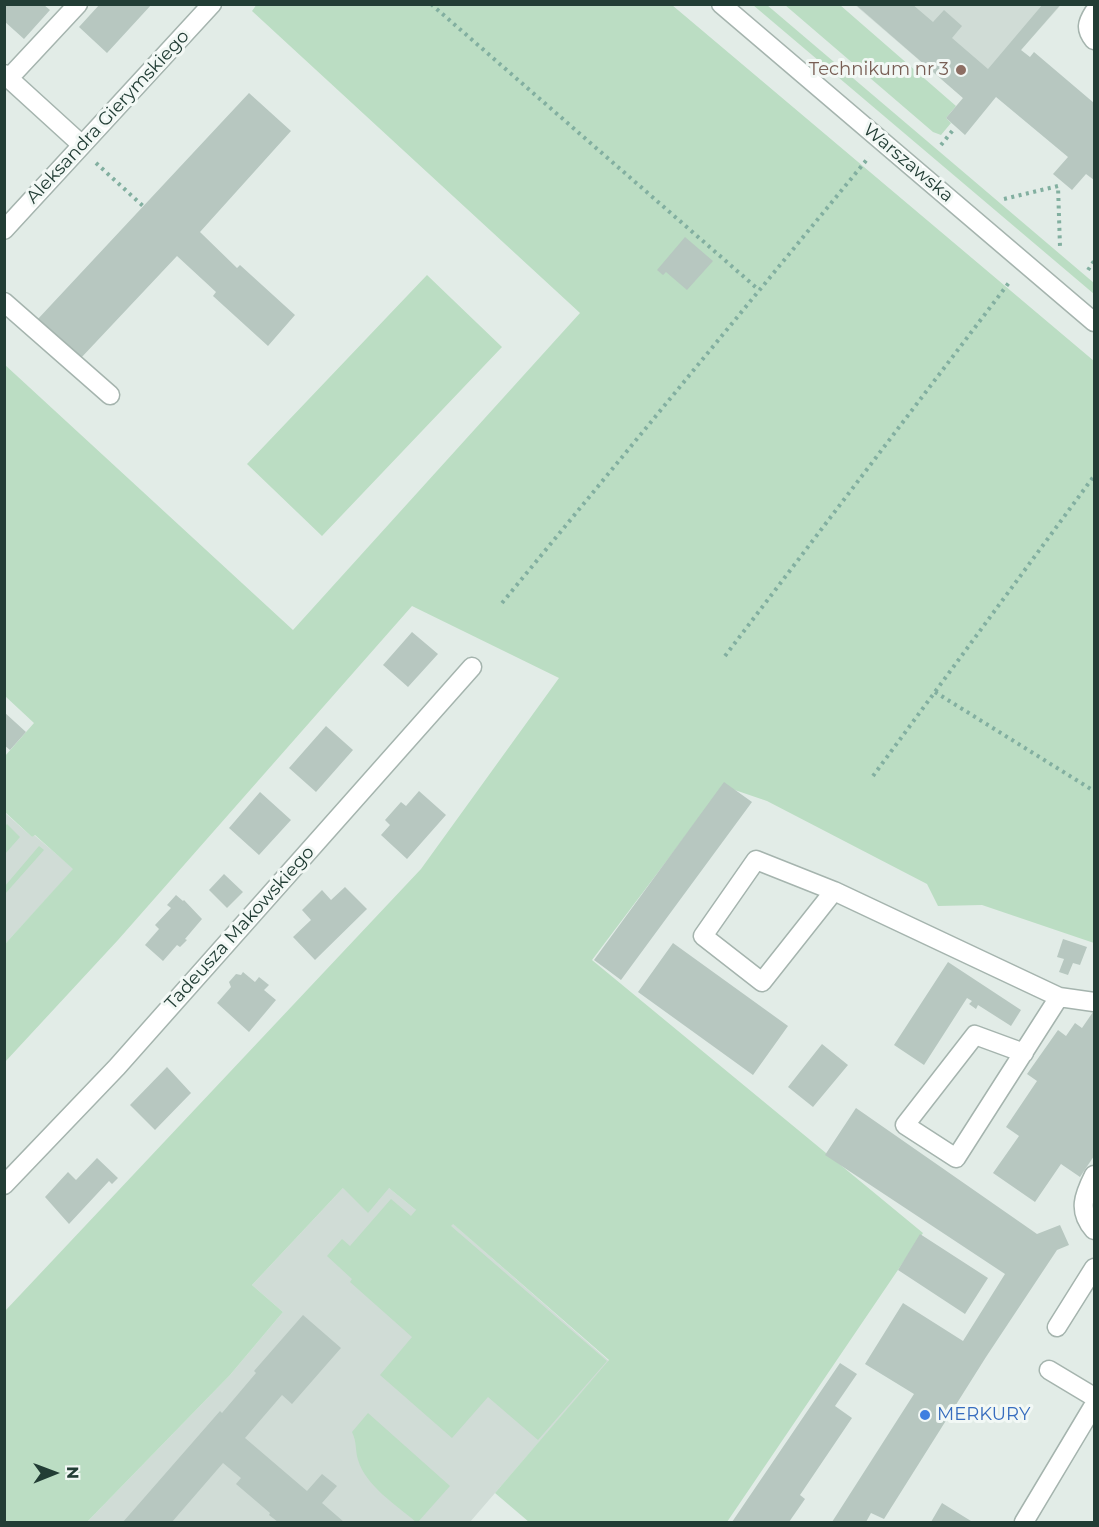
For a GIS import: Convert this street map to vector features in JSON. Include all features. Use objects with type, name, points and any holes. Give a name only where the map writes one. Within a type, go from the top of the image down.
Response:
[{"type":"street","points":[[78,4],[7,76],[82,145]]},
{"type":"street","name":"Aleksandra Gierymskiego","points":[[4,230],[212,4]]},
{"type":"street","name":"Warszawska","points":[[721,4],[1095,322]]},
{"type":"street","points":[[1095,12],[1087,23],[1088,32],[1095,40]]},
{"type":"street","points":[[4,302],[110,395]]},
{"type":"street","name":"Tadeusza Makowskiego","points":[[4,1185],[117,1067],[472,667]]},
{"type":"street","points":[[834,891],[762,982],[703,936],[756,860],[834,891],[1059,997],[1095,1002]]},
{"type":"street","points":[[1024,1053],[975,1035],[905,1125],[956,1158],[1024,1053],[1059,997]]},
{"type":"street","points":[[1095,1175],[1085,1195],[1083,1206],[1085,1220],[1095,1230]]},
{"type":"street","points":[[1057,1327],[1095,1268]]},
{"type":"street","points":[[1049,1370],[1095,1397]]},
{"type":"street","points":[[1024,1522],[1095,1405]]},
{"type":"path","points":[[431,4],[759,290]]},
{"type":"path","points":[[941,145],[953,130]]},
{"type":"path","points":[[501,603],[869,156]]},
{"type":"path","points":[[96,163],[143,206]]},
{"type":"path","points":[[1004,199],[1058,186],[1060,247]]},
{"type":"path","points":[[1088,270],[1095,261]]},
{"type":"path","points":[[725,656],[1011,279]]},
{"type":"path","points":[[873,776],[1095,476]]},
{"type":"path","points":[[935,692],[1095,791]]},
{"type":"shaded area","points":[[855,5],[1061,5],[1021,50],[963,98]]},
{"type":"shaded area","points":[[4,812],[74,869],[5,944]]},
{"type":"shaded area","points":[[343,1188],[389,1188],[416,1210],[425,1199],[609,1361],[470,1522],[87,1522],[230,1375],[283,1312],[252,1285]]},
{"type":"green space","points":[[257,4],[672,5],[1094,361],[1094,943],[982,905],[938,906],[927,884],[767,801],[723,786],[592,960],[923,1233],[727,1522],[529,1522],[495,1493],[609,1360],[453,1224],[451,1226],[607,1361],[538,1440],[488,1397],[452,1438],[380,1375],[412,1337],[350,1282],[352,1279],[327,1256],[342,1239],[350,1246],[391,1199],[411,1216],[416,1210],[389,1188],[368,1213],[343,1188],[252,1285],[283,1312],[230,1375],[87,1522],[5,1522],[5,1311],[421,869],[559,678],[412,606],[118,940],[5,1062],[5,944],[73,869],[35,835],[32,837],[5,812],[5,756],[34,723],[5,696],[4,364],[293,630],[580,313],[252,11]]},
{"type":"green space","points":[[753,5],[767,5],[1094,283],[1094,294]]},
{"type":"green space","points":[[785,5],[840,5],[956,106],[946,118],[951,123],[941,135],[933,132]]},
{"type":"green space","points":[[427,275],[502,347],[322,536],[247,464]]},
{"type":"green space","points":[[7,824],[20,837],[5,854],[5,827]]},
{"type":"green space","points":[[39,846],[44,850],[5,894],[5,886]]},
{"type":"green space","points":[[368,1413],[450,1486],[418,1522],[382,1494],[362,1469],[352,1432]]},
{"type":"building","points":[[100,4],[152,4],[107,53],[79,27]]},
{"type":"building","points":[[855,4],[912,4],[933,22],[944,10],[962,26],[952,38],[988,69],[1043,4],[1061,4],[1021,50],[1030,57],[1034,52],[1094,103],[1094,180],[1086,174],[1072,190],[1053,174],[1068,157],[996,97],[965,135],[946,118],[963,98]]},
{"type":"building","points":[[4,5],[44,5],[50,10],[24,39],[4,21]]},
{"type":"building","points":[[249,93],[291,131],[200,232],[237,268],[240,265],[295,315],[268,346],[213,296],[216,292],[177,256],[80,359],[37,320]]},
{"type":"building","points":[[685,237],[713,261],[687,290],[666,272],[663,275],[657,270]]},
{"type":"building","points":[[412,632],[438,654],[408,687],[383,665]]},
{"type":"building","points":[[4,712],[26,732],[10,750],[4,745]]},
{"type":"building","points":[[326,726],[353,750],[316,792],[289,768]]},
{"type":"building","points":[[724,782],[752,802],[621,980],[594,960]]},
{"type":"building","points":[[419,791],[446,815],[407,859],[381,835],[390,825],[385,820],[401,802],[406,806]]},
{"type":"building","points":[[260,792],[291,820],[259,855],[229,828]]},
{"type":"building","points":[[224,874],[243,892],[227,908],[209,890]]},
{"type":"building","points":[[345,887],[367,909],[315,960],[293,937],[311,920],[302,910],[322,890],[331,900]]},
{"type":"building","points":[[176,895],[202,919],[185,939],[187,940],[180,947],[177,945],[163,961],[145,945],[159,929],[155,925],[171,908],[167,905]]},
{"type":"building","points":[[1063,939],[1087,947],[1080,965],[1073,963],[1068,975],[1059,972],[1064,959],[1057,957]]},
{"type":"building","points":[[673,943],[788,1026],[753,1075],[638,992]]},
{"type":"building","points":[[948,962],[1021,1010],[1011,1026],[978,1005],[976,1009],[969,1004],[972,1001],[967,998],[924,1065],[894,1045]]},
{"type":"building","points":[[243,972],[255,982],[259,977],[269,985],[264,990],[276,1000],[249,1032],[217,1003],[231,987],[229,982],[236,974],[241,975]]},
{"type":"building","points":[[1093,1012],[1094,1156],[1080,1177],[1061,1164],[1035,1202],[993,1173],[1019,1136],[1006,1127],[1037,1081],[1027,1074],[1058,1030],[1066,1036],[1075,1023],[1082,1028]]},
{"type":"building","points":[[822,1044],[848,1065],[813,1107],[788,1087]]},
{"type":"building","points":[[167,1067],[191,1093],[155,1130],[130,1105]]},
{"type":"building","points":[[856,1108],[1037,1234],[1060,1225],[1069,1245],[1057,1250],[986,1357],[884,1519],[871,1513],[866,1522],[832,1522],[914,1394],[865,1364],[903,1303],[963,1341],[1005,1274],[825,1155]]},
{"type":"building","points":[[97,1158],[118,1178],[112,1184],[109,1181],[69,1224],[45,1197],[68,1172],[76,1180]]},
{"type":"building","points":[[920,1234],[988,1278],[965,1314],[898,1270]]},
{"type":"building","points":[[303,1315],[341,1348],[292,1404],[282,1395],[245,1438],[307,1491],[322,1474],[337,1486],[322,1503],[344,1522],[278,1522],[236,1484],[241,1478],[223,1463],[172,1522],[123,1522],[220,1411],[222,1413],[256,1373],[254,1371]]},
{"type":"building","points":[[840,1363],[857,1374],[835,1406],[852,1418],[800,1495],[805,1499],[789,1522],[732,1522]]},
{"type":"building","points":[[942,1503],[971,1521],[971,1522],[931,1522]]},
{"type":"place","name":"Technikum nr 3","points":[[961,70]]},
{"type":"place","name":"MERKURY","points":[[925,1415]]}]
